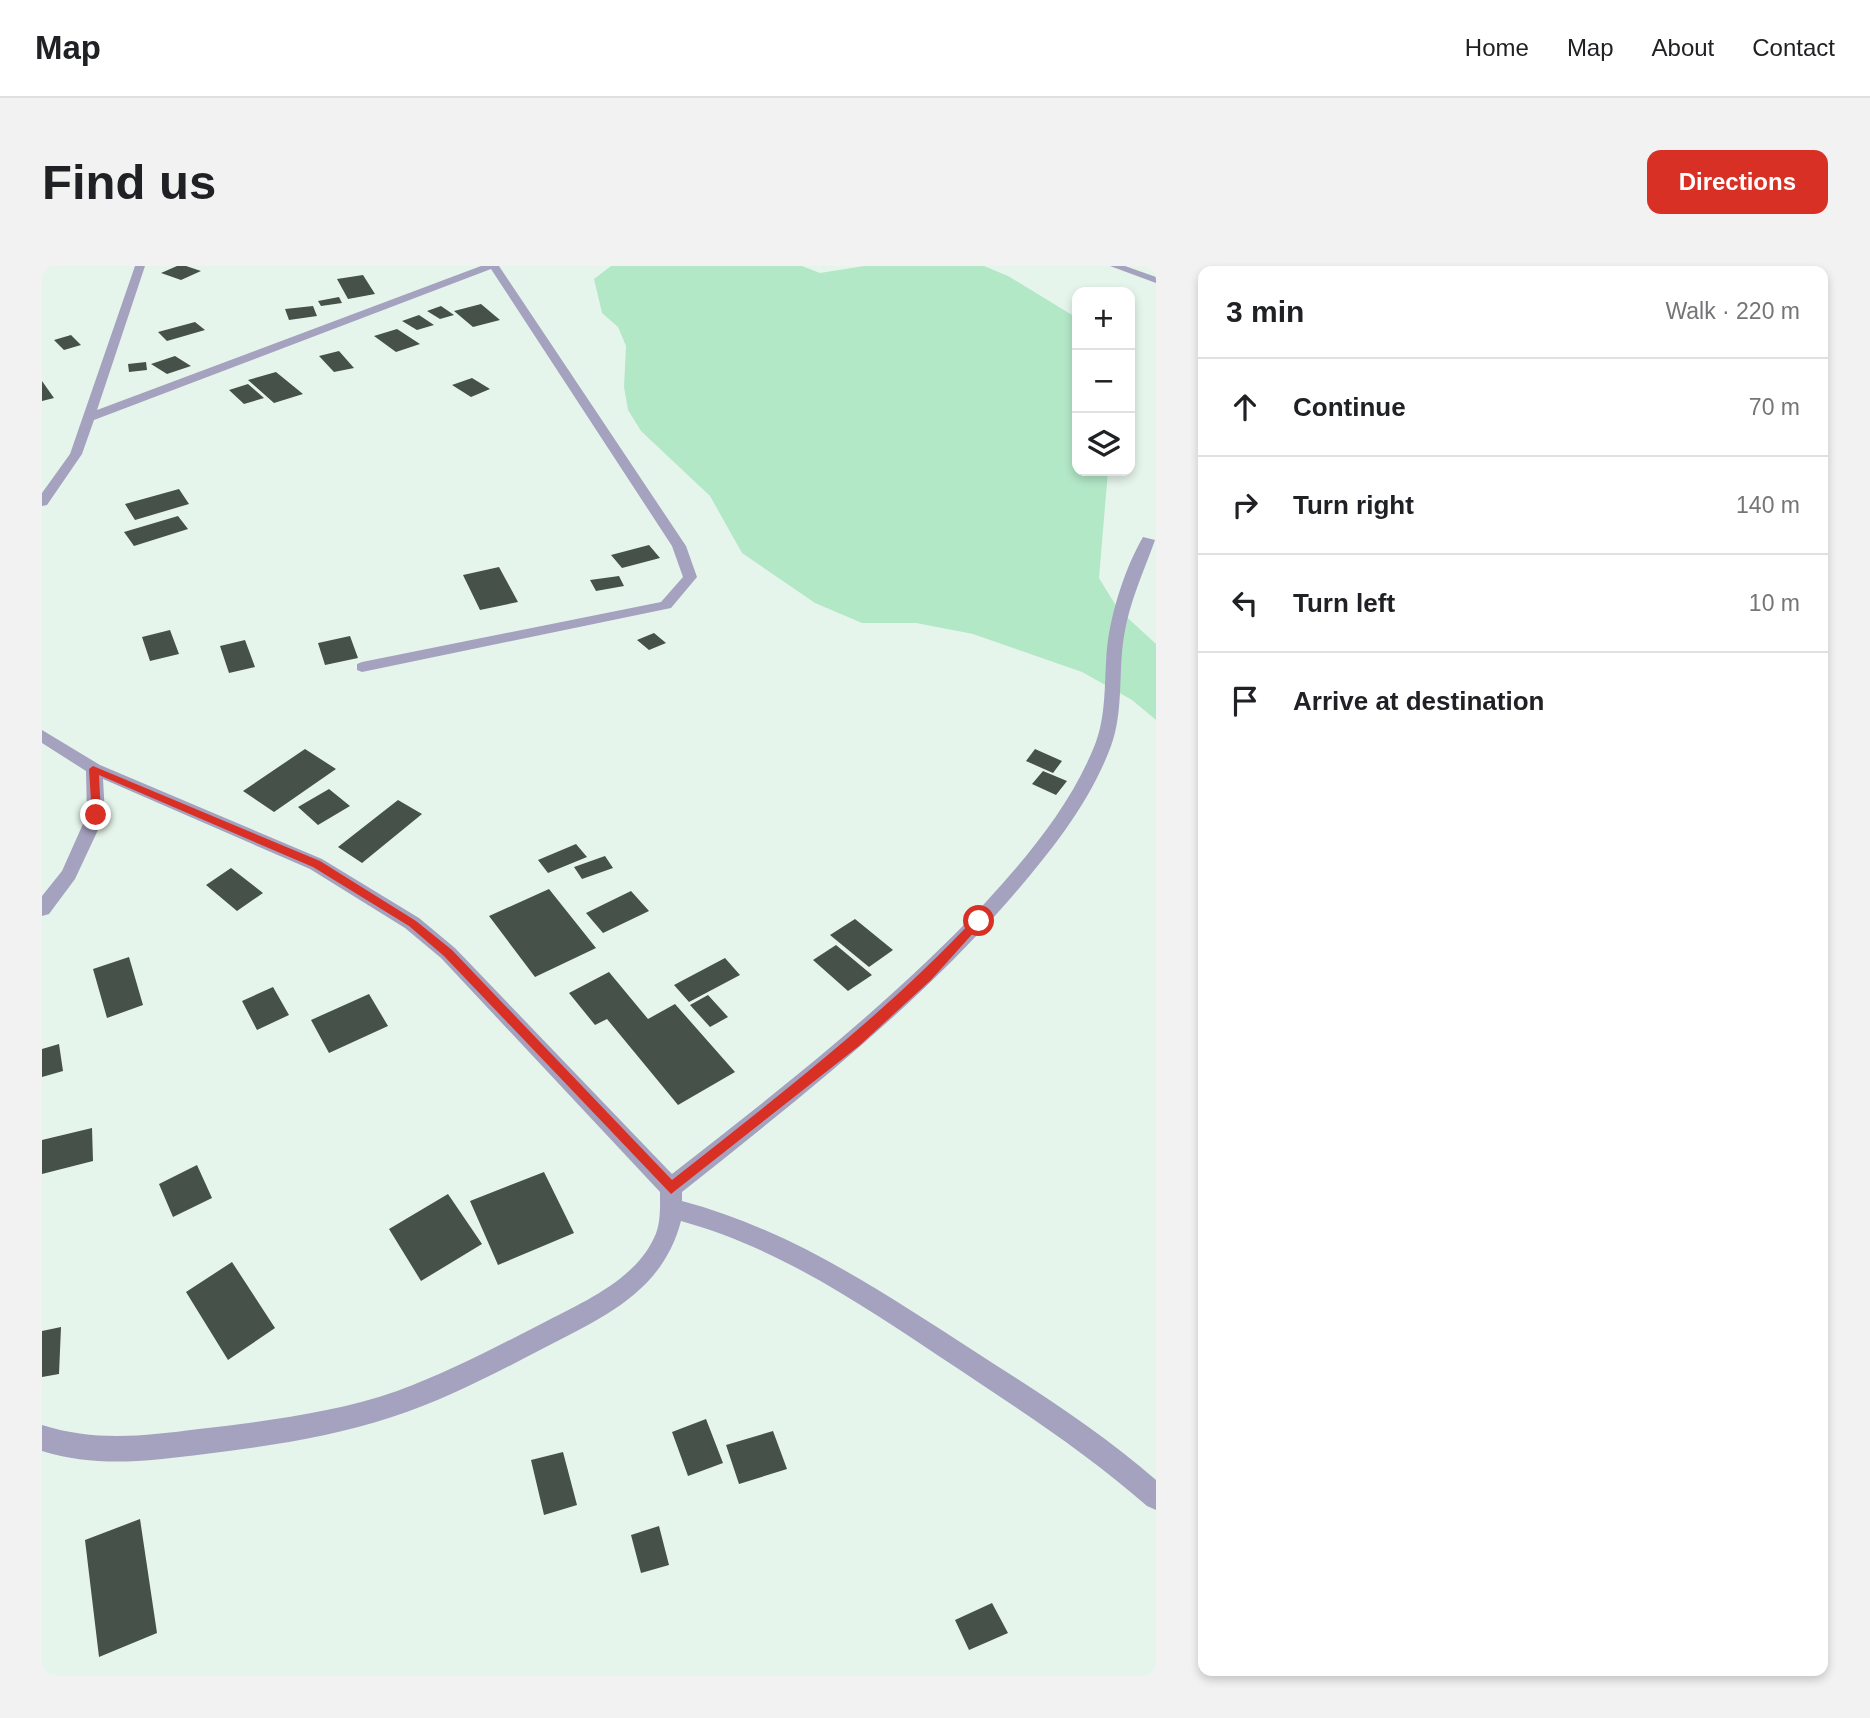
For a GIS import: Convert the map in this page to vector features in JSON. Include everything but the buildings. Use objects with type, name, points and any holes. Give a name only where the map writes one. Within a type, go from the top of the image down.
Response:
[{"type":"street","points":[[42,502],[76,454],[141,266]]},
{"type":"street","points":[[90,417],[492,266],[679,546],[690,577],[666,605],[362,667]]},
{"type":"street","points":[[1115,266],[1156,280]]},
{"type":"street","points":[[42,1438],[85,1450],[161,1447],[283,1432],[375,1410],[480,1368],[627,1290],[653,1262],[667,1238],[673,1199],[927,977],[1031,865],[1065,821],[1105,741],[1117,634],[1148,540]]},
{"type":"street","points":[[42,735],[93,769],[316,864],[412,923],[448,953],[673,1199],[711,1217],[756,1233],[818,1264],[1033,1404],[1136,1479],[1156,1497]]},
{"type":"street","points":[[42,909],[69,874],[96,815],[93,769]]},
{"type":"green space","points":[[611,266],[802,266],[820,273],[864,266],[984,266],[1008,276],[1072,315],[1072,476],[1108,476],[1099,578],[1118,609],[1156,644],[1156,720],[1132,700],[1082,672],[973,634],[916,623],[862,623],[815,603],[742,553],[710,496],[641,431],[628,410],[624,387],[626,346],[618,327],[602,313],[594,279]]},
{"type":"route","points":[[96,815],[93,769],[316,864],[412,923],[448,953],[671,1188],[855,1042],[927,977],[979,921]]}]
